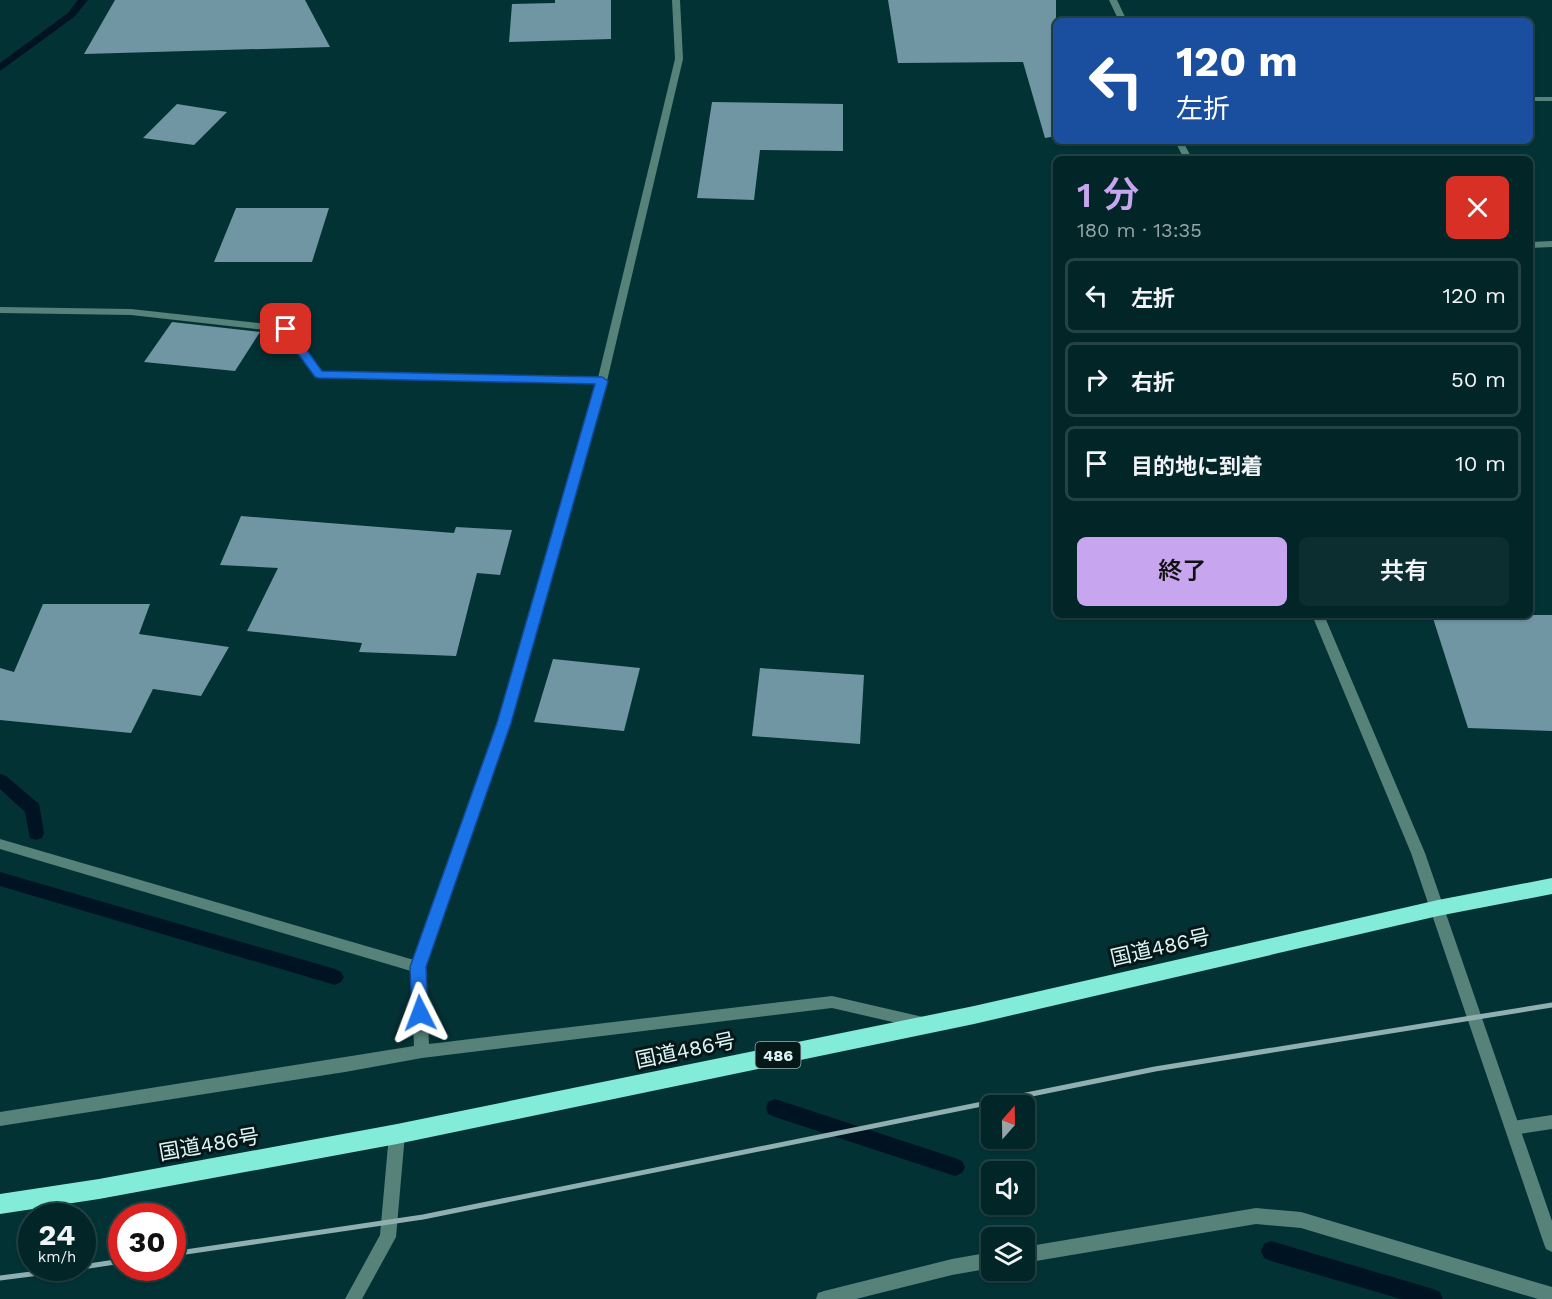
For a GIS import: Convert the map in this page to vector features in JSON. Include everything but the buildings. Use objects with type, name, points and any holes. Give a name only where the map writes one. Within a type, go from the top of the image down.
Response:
[{"type":"highway","name":"国道486号","points":[[0,1204],[99,1189],[397,1134],[928,1024],[1438,908],[1552,886]]},
{"type":"street","points":[[423,1051],[418,967],[504,723],[602,381],[680,59],[676,0]]},
{"type":"street","points":[[1113,0],[1122,18]]},
{"type":"street","points":[[1533,99],[1552,99]]},
{"type":"street","points":[[1533,244],[1552,244]]},
{"type":"street","points":[[0,309],[131,312],[286,329],[319,374],[602,381]]},
{"type":"street","points":[[1319,618],[1418,853],[1552,1244]]},
{"type":"street","points":[[0,844],[418,967]]},
{"type":"street","points":[[0,1119],[423,1051],[832,1002],[928,1024]]},
{"type":"street","points":[[1513,1128],[1552,1122]]},
{"type":"street","points":[[353,1299],[388,1237],[397,1134]]},
{"type":"street","points":[[1035,1253],[1256,1216],[1301,1220],[1552,1295]]},
{"type":"street","points":[[824,1299],[981,1262]]},
{"type":"waterway","points":[[0,68],[71,15],[83,0]]},
{"type":"waterway","points":[[0,780],[33,809],[36,833]]},
{"type":"waterway","points":[[0,879],[335,977]]},
{"type":"waterway","points":[[775,1108],[955,1167]]},
{"type":"waterway","points":[[1271,1251],[1328,1266],[1433,1299]]},
{"type":"railway","points":[[186,1252],[423,1217],[1155,1069],[1552,1005]]},
{"type":"railway","points":[[96,1265],[108,1263]]},
{"type":"railway","points":[[0,1278],[18,1276]]},
{"type":"route","points":[[286,329],[319,374],[602,381],[504,723],[418,967],[420,1013]]}]
